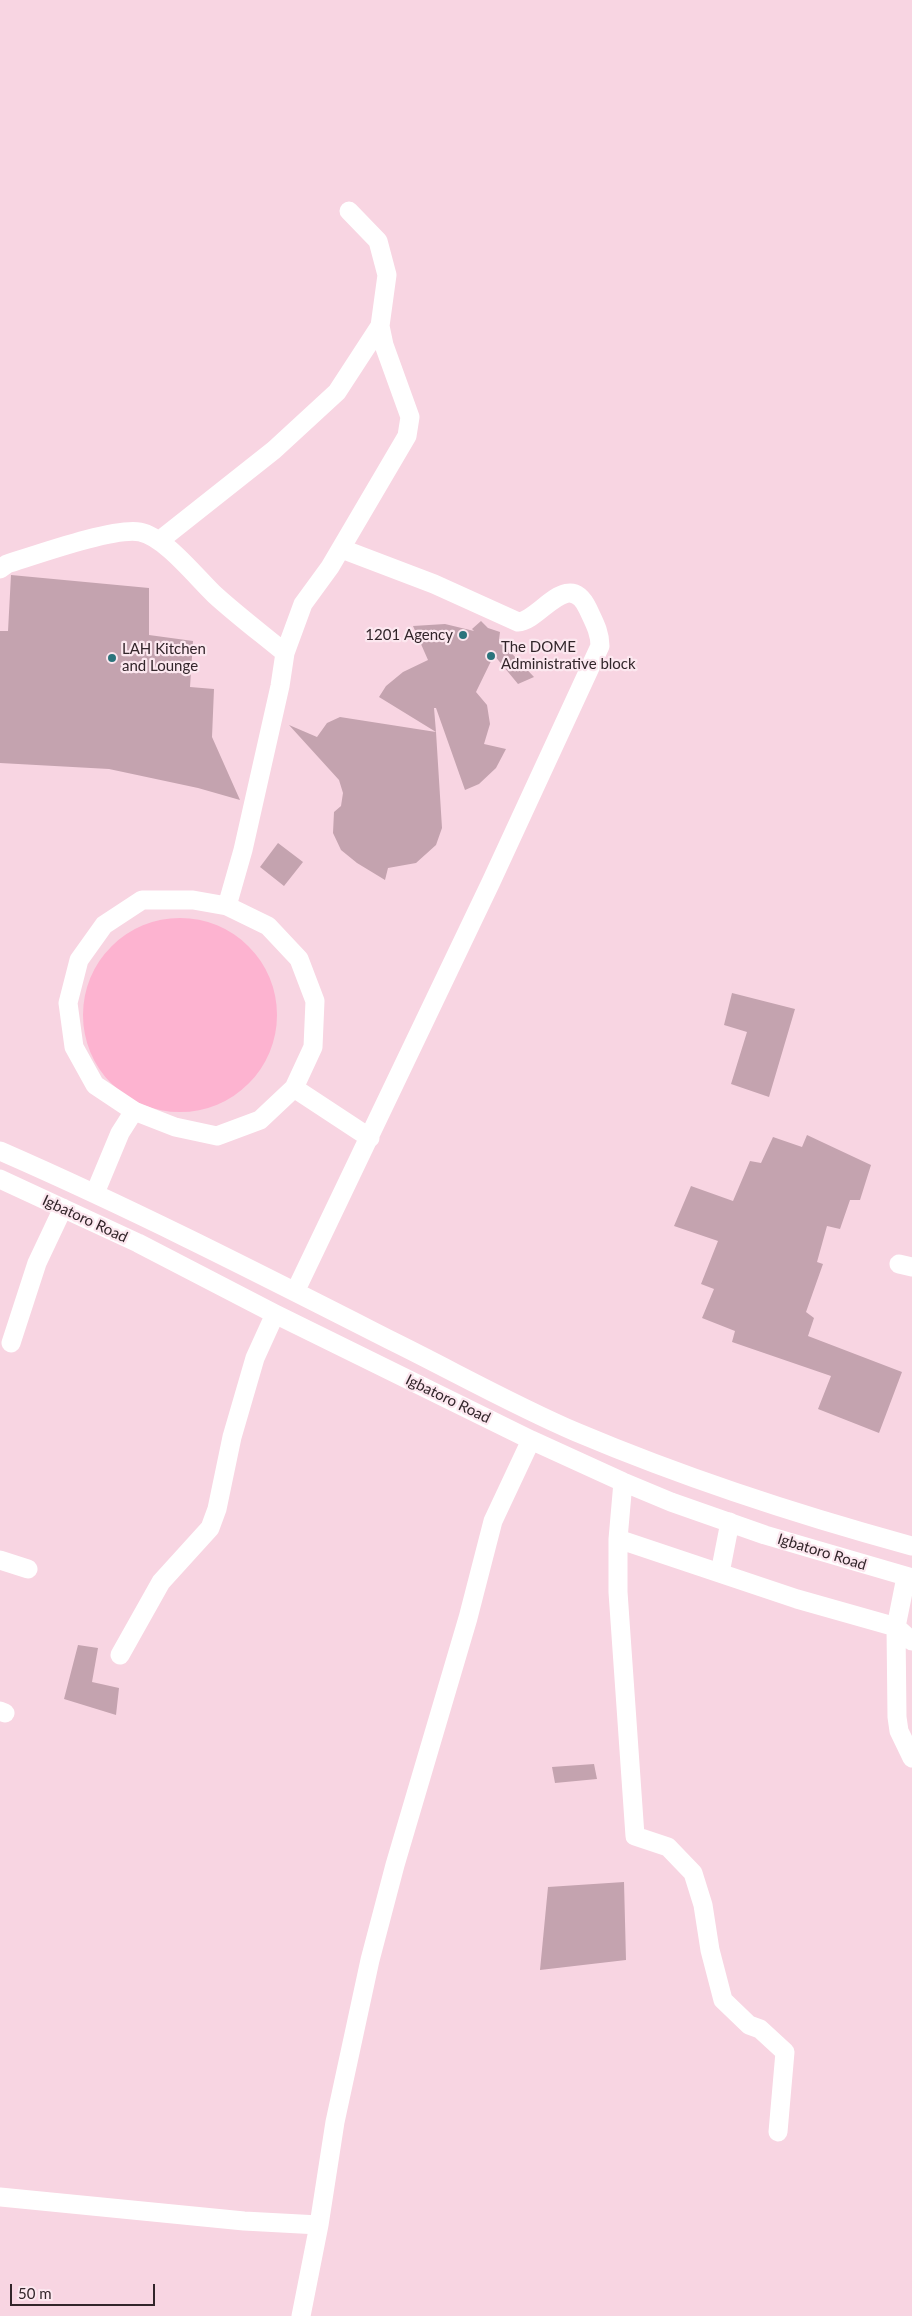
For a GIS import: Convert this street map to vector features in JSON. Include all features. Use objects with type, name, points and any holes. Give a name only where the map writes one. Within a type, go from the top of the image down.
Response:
[{"type":"street","points":[[227,906],[243,850],[280,686],[285,653],[303,604],[342,548],[407,436],[410,418],[384,345],[380,326],[387,275],[378,241],[348,211]]},
{"type":"street","points":[[159,541],[274,450],[337,392],[380,326]]},
{"type":"street","points":[[0,569],[7,564],[115,534],[140,532],[159,541],[216,596],[285,653]]},
{"type":"street","points":[[295,1292],[370,1138],[600,646],[600,635],[584,601],[575,595],[562,594],[545,604],[529,619],[518,622],[434,584],[342,548]]},
{"type":"street","points":[[142,900],[193,900],[227,906],[268,926],[299,959],[315,1002],[313,1047],[294,1088],[260,1120],[217,1136],[175,1127],[134,1111],[95,1085],[74,1047],[68,1003],[79,960],[104,925],[142,900]]},
{"type":"street","points":[[294,1088],[370,1138]]},
{"type":"street","points":[[95,1193],[120,1134],[134,1111]]},
{"type":"street","name":"Igbatoro Road","points":[[0,1151],[95,1193],[573,1430],[727,1490],[815,1519],[912,1546]]},
{"type":"street","name":"Igbatoro Road","points":[[0,1179],[138,1243],[275,1314],[530,1440],[623,1482],[671,1502],[730,1522],[909,1577]]},
{"type":"street","points":[[11,1343],[37,1263],[63,1208]]},
{"type":"street","points":[[120,1655],[161,1582],[210,1528],[217,1509],[232,1436],[255,1358],[275,1314]]},
{"type":"street","points":[[301,2316],[319,2225],[335,2122],[370,1960],[494,1521],[530,1440]]},
{"type":"street","points":[[623,1482],[618,1539],[618,1592],[636,1836],[668,1847],[693,1873],[703,1905],[710,1950],[722,2000],[749,2025],[760,2029],[785,2052],[778,2132]]},
{"type":"street","points":[[720,1573],[730,1522]]},
{"type":"street","points":[[618,1539],[797,1599],[896,1627],[912,1641]]},
{"type":"street","points":[[0,1560],[28,1569]]},
{"type":"street","points":[[909,1577],[896,1627],[896,1717],[899,1731],[912,1758]]},
{"type":"street","points":[[0,2197],[244,2221],[319,2225]]},
{"type":"shaded area","points":[[180,918],[208,922],[226,930],[234,934],[255,954],[261,961],[273,987],[277,1015],[273,1043],[265,1061],[261,1069],[241,1090],[234,1096],[208,1108],[180,1112],[152,1108],[134,1100],[126,1096],[105,1076],[99,1069],[87,1043],[83,1015],[87,987],[95,969],[99,961],[119,940],[126,934],[152,922]]},
{"type":"building","points":[[11,575],[149,588],[149,635],[193,641],[190,687],[214,689],[212,737],[240,800],[198,788],[109,769],[0,763],[0,631],[8,631]]},
{"type":"building","points":[[481,621],[488,628],[500,632],[499,640],[534,677],[518,684],[494,655],[476,692],[487,705],[490,724],[484,744],[506,749],[496,768],[479,784],[465,790],[436,708],[434,708],[436,732],[379,697],[386,686],[403,672],[428,660],[413,626],[445,624],[474,631],[472,629]]},
{"type":"building","points":[[340,717],[436,732],[442,828],[436,845],[416,863],[388,868],[385,880],[357,863],[341,850],[333,833],[334,812],[341,806],[343,793],[339,780],[289,725],[317,737],[327,723]]},
{"type":"building","points":[[278,843],[303,862],[284,886],[260,867]]},
{"type":"building","points":[[732,993],[795,1009],[769,1097],[731,1084],[747,1032],[724,1025]]},
{"type":"building","points":[[807,1135],[871,1165],[860,1200],[850,1200],[840,1229],[827,1226],[817,1262],[823,1264],[806,1312],[814,1318],[808,1336],[902,1372],[879,1433],[818,1409],[831,1376],[732,1342],[735,1331],[702,1318],[714,1289],[701,1284],[718,1241],[674,1226],[691,1186],[733,1201],[750,1161],[761,1163],[773,1137],[802,1147]]},
{"type":"building","points":[[78,1645],[98,1648],[92,1682],[119,1688],[116,1715],[64,1699]]},
{"type":"building","points":[[594,1764],[597,1779],[555,1783],[552,1767]]},
{"type":"building","points":[[624,1882],[626,1960],[540,1970],[548,1887]]},
{"type":"place","name":"1201 Agency","points":[[463,635]]},
{"type":"place","name":"The DOME Administrative block","points":[[491,656]]},
{"type":"place","name":"LAH Kitchen and Lounge","points":[[112,658]]}]
